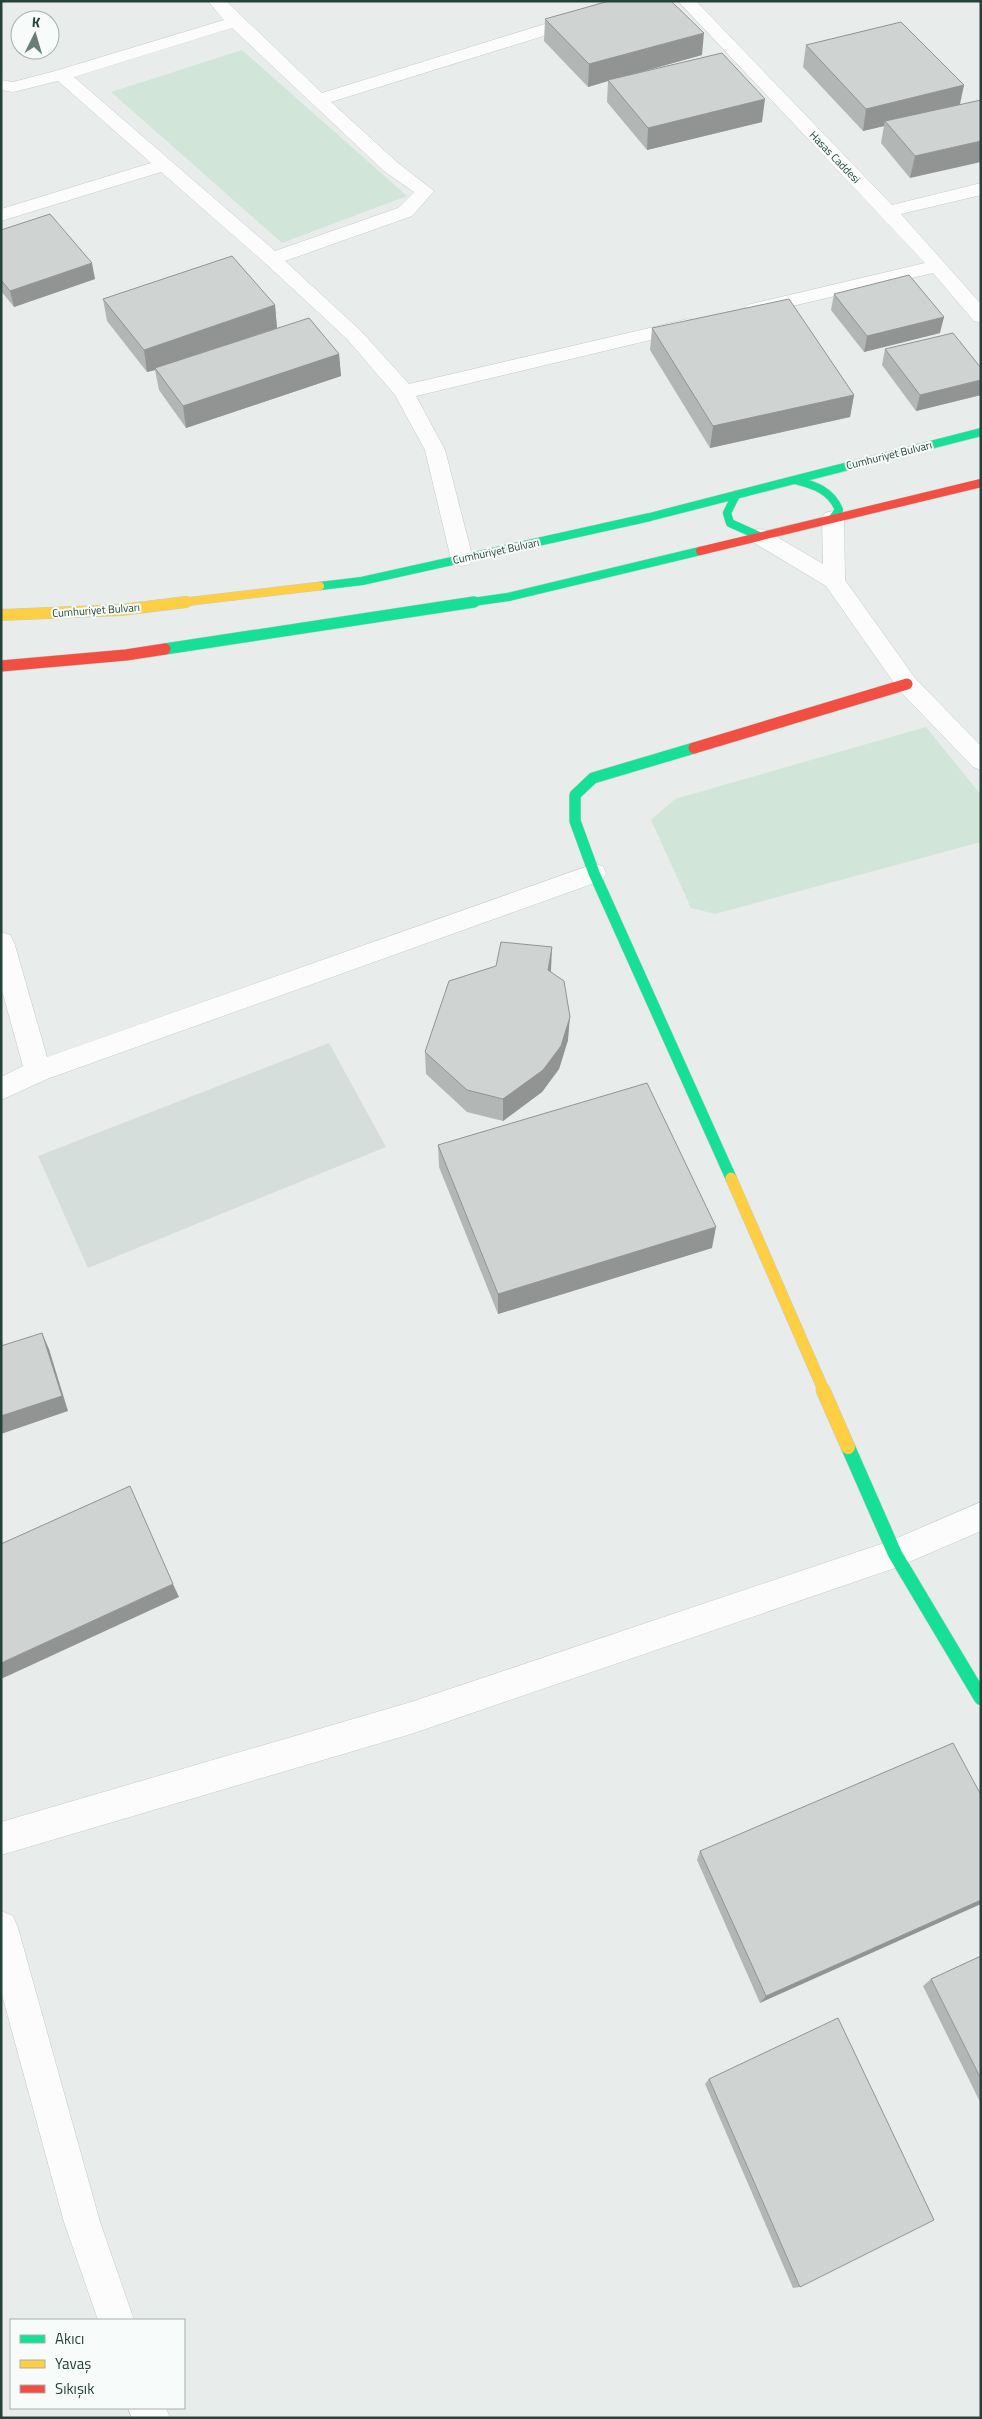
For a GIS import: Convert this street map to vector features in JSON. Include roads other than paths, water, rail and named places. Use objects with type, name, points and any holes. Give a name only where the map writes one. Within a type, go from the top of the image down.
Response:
[{"type":"main road","name":"Cumhuriyet Bulvarı","points":[[1,615],[121,610],[362,581],[650,517],[981,432]]},
{"type":"main road","points":[[795,480],[827,490],[838,500],[839,510],[833,518]]},
{"type":"main road","points":[[1,666],[126,655],[508,597],[981,483]]},
{"type":"main road","points":[[736,495],[727,508],[727,518],[735,528],[759,536]]},
{"type":"main road","points":[[907,684],[593,778],[575,795],[575,820],[594,873],[705,1120],[895,1554],[981,1698]]},
{"type":"street","points":[[216,1],[235,22],[319,100],[392,166],[425,191],[405,212],[272,259]]},
{"type":"street","points":[[319,100],[637,1]]},
{"type":"street","name":"Hasas Caddesi","points":[[686,1],[888,212],[981,317]]},
{"type":"street","points":[[1,85],[13,87],[61,75],[235,22]]},
{"type":"street","points":[[61,75],[272,259],[354,335],[404,392],[435,450],[462,559]]},
{"type":"street","points":[[1,215],[163,164]]},
{"type":"street","points":[[888,212],[981,189]]},
{"type":"street","points":[[734,314],[937,266]]},
{"type":"street","points":[[404,392],[704,321]]},
{"type":"street","points":[[833,518],[834,581]]},
{"type":"street","points":[[759,536],[834,581],[907,684],[981,761]]},
{"type":"street","points":[[1,1089],[38,1071],[594,873]]},
{"type":"street","points":[[1,942],[38,1071]]},
{"type":"street","points":[[1,1839],[411,1718],[895,1554],[981,1516]]},
{"type":"street","points":[[4,1948],[82,2222],[116,2319]]}]
